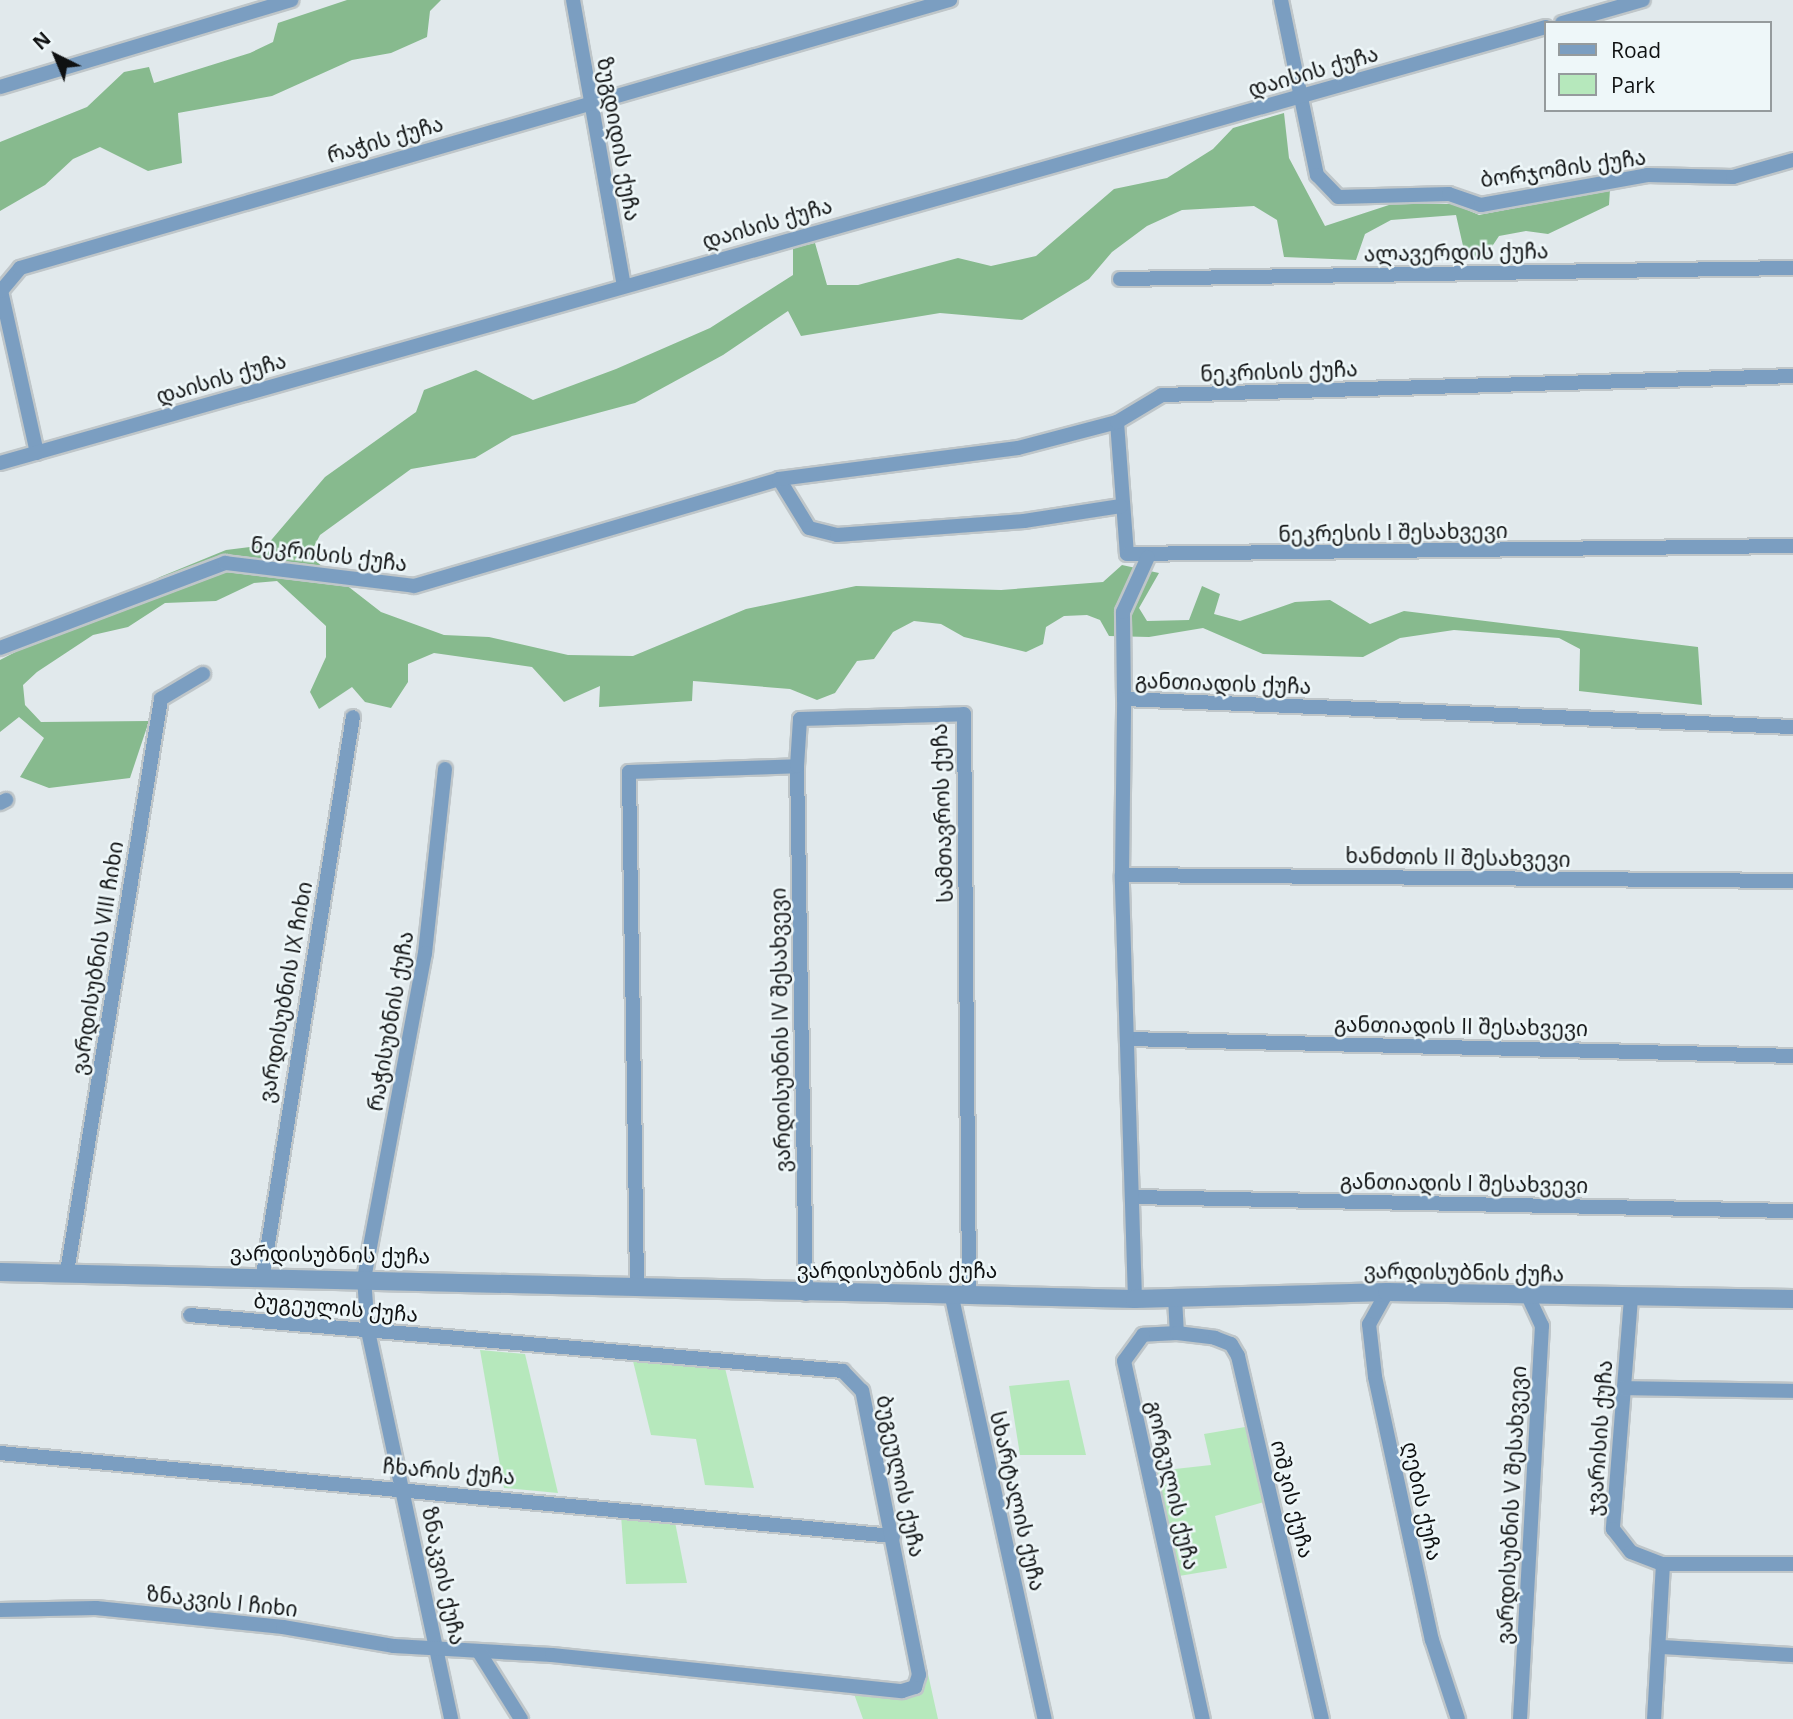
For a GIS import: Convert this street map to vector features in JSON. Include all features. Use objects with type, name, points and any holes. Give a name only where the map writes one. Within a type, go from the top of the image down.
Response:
[{"type":"street","points":[[0,87],[247,6],[291,0]]},
{"type":"street","name":"ზუგდიდის ქუჩა","points":[[573,0],[624,285]]},
{"type":"street","name":"რაჭის ქუჩა","points":[[37,453],[1,291],[20,268],[591,100],[950,0]]},
{"type":"street","name":"ბორჯომის ქუჩა","points":[[1281,0],[1317,175],[1338,197],[1449,194],[1481,205],[1647,175],[1733,177],[1793,160]]},
{"type":"street","points":[[1569,21],[1643,0]]},
{"type":"street","name":"დაისის ქუჩა","points":[[0,463],[1545,27]]},
{"type":"street","name":"ალავერდის ქუჩა","points":[[1121,279],[1793,268]]},
{"type":"street","name":"ნეკრისის ქუჩა","points":[[0,648],[225,563],[414,586],[779,479],[1018,448],[1117,422],[1162,396],[1793,376]]},
{"type":"street","points":[[1117,422],[1121,506],[1127,554],[1148,557],[1123,612],[1124,699]]},
{"type":"street","points":[[779,479],[809,528],[837,535],[1024,521],[1121,506]]},
{"type":"street","name":"ნეკრესის I შესახვევი","points":[[1148,557],[1793,546]]},
{"type":"street","name":"ვარდისუბნის VIII ჩიხი","points":[[67,1272],[161,699],[203,674]]},
{"type":"street","name":"განთიადის ქუჩა","points":[[1135,1299],[1122,875],[1124,699],[1793,727]]},
{"type":"street","name":"სამთავროს ქუჩა","points":[[797,766],[800,719],[964,714],[960,1292]]},
{"type":"street","name":"ვარდისუბნის IX ჩიხი","points":[[263,1275],[353,717]]},
{"type":"street","points":[[637,1283],[629,772],[797,766]]},
{"type":"street","name":"ვარდისუბნის IV შესახვევი","points":[[797,766],[806,1294]]},
{"type":"street","name":"რაჭისუბნის ქუჩა","points":[[364,1278],[425,953],[445,769]]},
{"type":"street","name":"ხანძთის II შესახვევი","points":[[1122,875],[1793,881]]},
{"type":"street","name":"განთიადის II შესახვევი","points":[[1128,1039],[1793,1056]]},
{"type":"street","name":"განთიადის I შესახვევი","points":[[1133,1197],[1793,1211]]},
{"type":"street","name":"ვარდისუბნის ქუჩა","points":[[0,1272],[637,1283],[806,1294],[960,1292],[1135,1299],[1387,1292],[1793,1299]]},
{"type":"street","name":"ზნაკვის ქუჩა","points":[[364,1278],[368,1331],[405,1487],[451,1719]]},
{"type":"street","name":"სხარტალის ქუჩა","points":[[960,1292],[1045,1719]]},
{"type":"street","name":"ღების ქუჩა","points":[[1387,1292],[1369,1324],[1371,1357],[1432,1640],[1458,1719]]},
{"type":"street","name":"ვარდისუბნის V შესახვევი","points":[[1520,1719],[1542,1326],[1528,1296]]},
{"type":"street","points":[[1175,1297],[1177,1333]]},
{"type":"street","name":"ჯვარისის ქუჩა","points":[[1631,1298],[1613,1529],[1631,1552],[1663,1564]]},
{"type":"street","name":"ბუგეულის ქუჩა","points":[[190,1315],[843,1371],[862,1391],[919,1675],[915,1686],[902,1691],[438,1649]]},
{"type":"street","name":"გორგულის ქუჩა","points":[[1177,1333],[1143,1335],[1124,1361],[1203,1719]]},
{"type":"street","name":"ოშკის ქუჩა","points":[[1177,1333],[1215,1338],[1231,1344],[1238,1356],[1322,1719]]},
{"type":"street","points":[[1624,1388],[1793,1391]]},
{"type":"street","name":"ჩხარის ქუჩა","points":[[0,1452],[405,1487],[893,1536]]},
{"type":"street","points":[[1654,1719],[1661,1647],[1663,1564],[1793,1564]]},
{"type":"street","name":"ზნაკვის I ჩიხი","points":[[0,1610],[96,1608],[438,1649]]},
{"type":"street","points":[[1661,1647],[1793,1655]]},
{"type":"street","points":[[479,1652],[521,1719]]},
{"type":"green space","points":[[347,0],[441,0],[430,11],[427,37],[391,53],[352,60],[272,96],[178,113],[182,163],[148,171],[100,147],[73,159],[45,185],[0,211],[0,142],[87,107],[124,72],[149,67],[154,83],[250,53],[273,42],[278,23]]},
{"type":"green space","points":[[1284,113],[1289,158],[1325,226],[1392,204],[1454,204],[1479,215],[1610,189],[1609,205],[1548,234],[1526,231],[1499,236],[1483,260],[1466,259],[1456,215],[1391,220],[1365,234],[1356,260],[1284,257],[1277,220],[1254,206],[1182,210],[1147,226],[1112,252],[1089,279],[1022,320],[940,313],[801,336],[788,311],[723,355],[635,403],[512,436],[475,458],[411,469],[320,535],[309,556],[381,612],[444,635],[489,637],[568,655],[633,656],[746,609],[856,586],[1001,590],[1103,582],[1122,565],[1159,573],[1139,608],[1147,621],[1189,620],[1202,586],[1220,594],[1214,614],[1240,621],[1295,602],[1330,600],[1370,624],[1404,611],[1698,647],[1702,705],[1579,691],[1580,649],[1559,638],[1454,630],[1400,638],[1363,657],[1263,654],[1203,628],[1149,637],[1109,636],[1100,620],[1087,615],[1064,616],[1046,627],[1043,644],[1026,652],[964,637],[941,624],[914,621],[893,632],[874,659],[857,661],[835,693],[817,700],[790,689],[693,681],[692,701],[599,707],[600,686],[564,702],[532,667],[434,653],[408,664],[408,682],[391,708],[365,702],[352,687],[319,709],[310,692],[326,657],[326,626],[277,581],[254,583],[216,601],[165,603],[128,627],[93,635],[37,672],[23,685],[25,705],[41,722],[149,721],[130,778],[49,788],[20,777],[44,738],[19,717],[0,732],[0,660],[160,577],[226,550],[267,545],[325,477],[416,412],[424,390],[476,370],[533,400],[616,369],[710,328],[793,275],[793,248],[815,243],[827,285],[858,285],[958,258],[991,266],[1036,256],[1114,189],[1167,178],[1213,149],[1233,128]]},
{"type":"green space","points":[[480,1350],[525,1354],[558,1493],[504,1488]]},
{"type":"green space","points":[[633,1361],[725,1368],[754,1488],[705,1485],[696,1439],[651,1435]]},
{"type":"green space","points":[[1069,1380],[1086,1455],[1020,1455],[1009,1386]]},
{"type":"green space","points":[[1245,1427],[1264,1502],[1215,1516],[1227,1568],[1179,1576],[1157,1471],[1211,1465],[1204,1434]]},
{"type":"green space","points":[[621,1515],[675,1522],[687,1583],[626,1584]]},
{"type":"green space","points":[[928,1674],[938,1719],[863,1719],[853,1691],[908,1697],[921,1690]]}]
